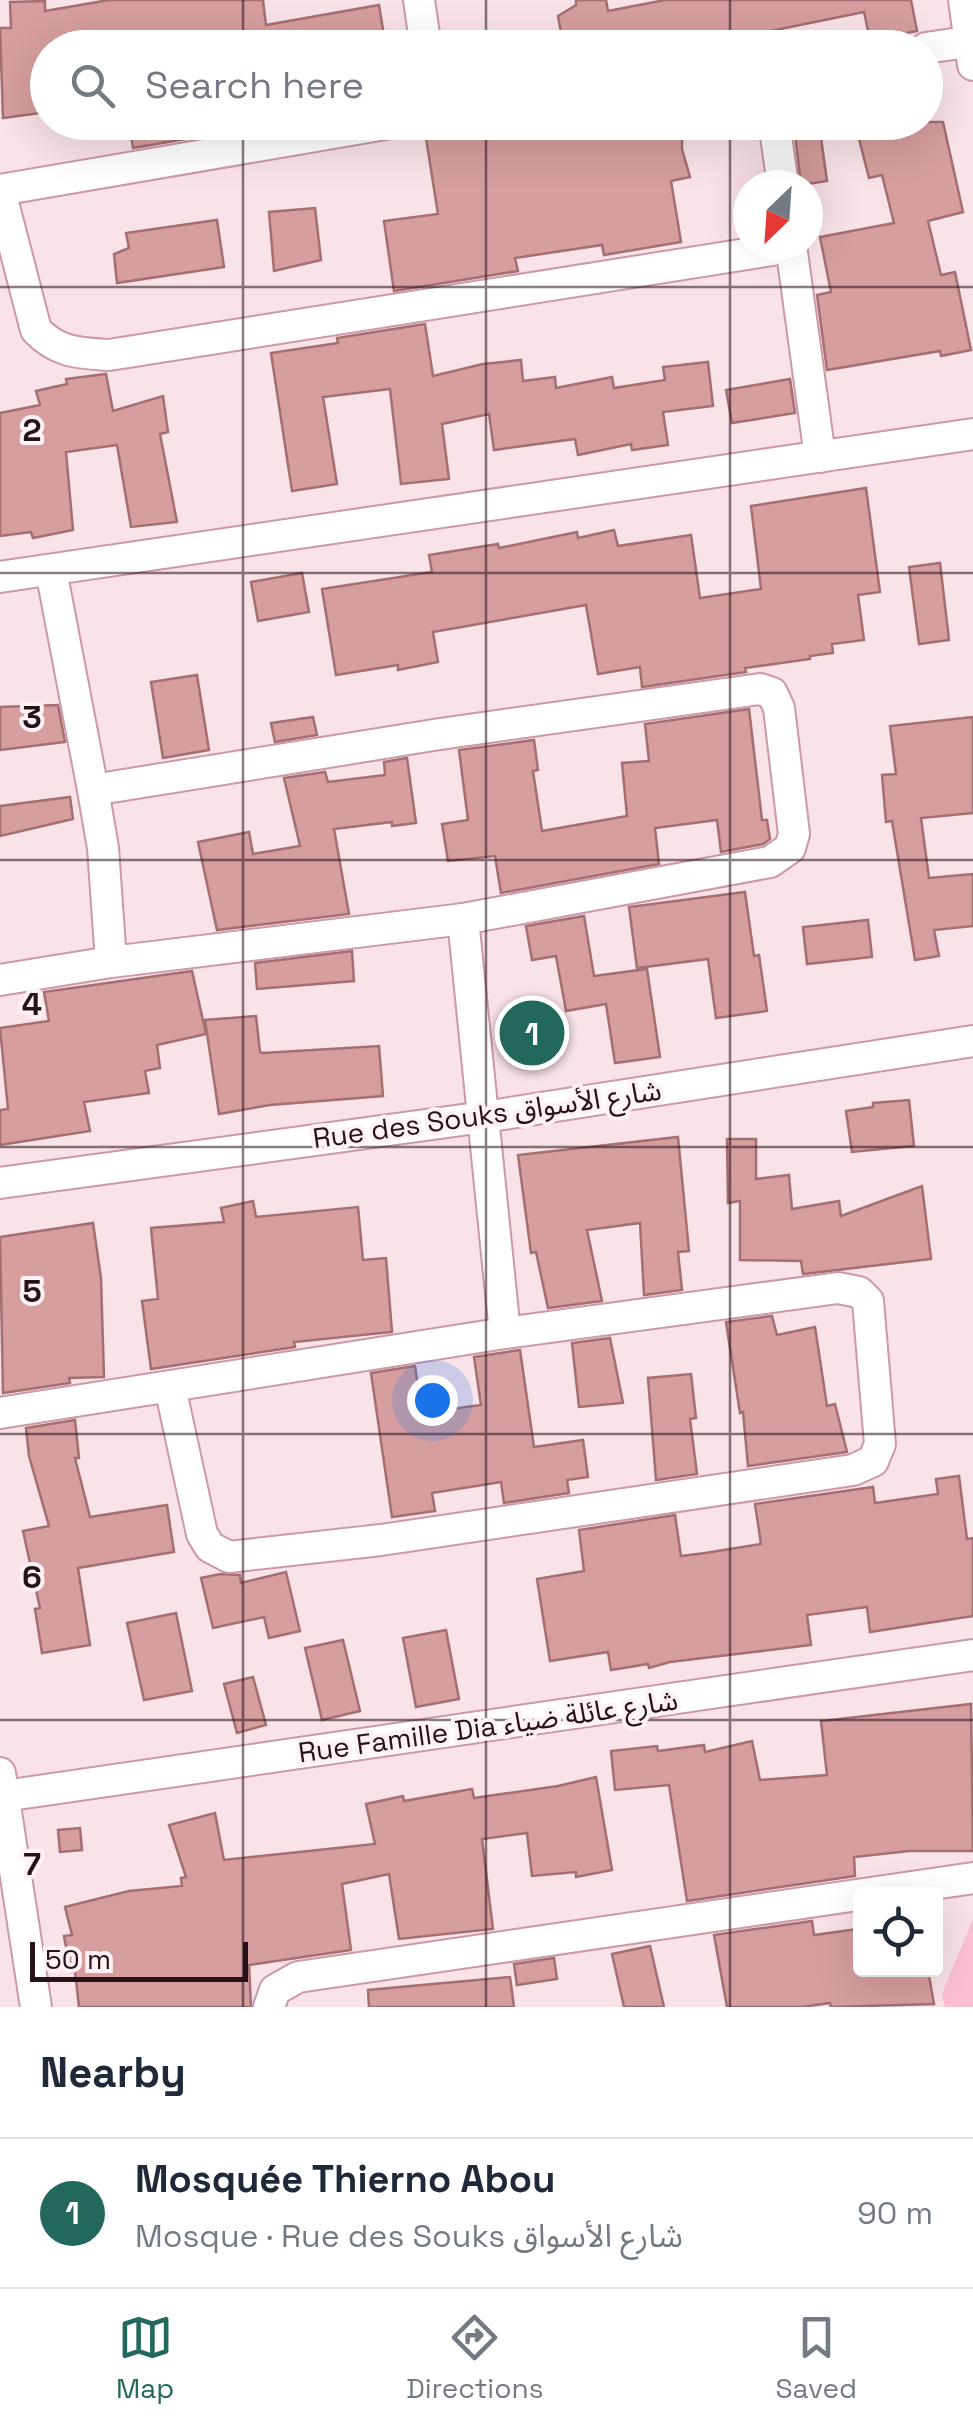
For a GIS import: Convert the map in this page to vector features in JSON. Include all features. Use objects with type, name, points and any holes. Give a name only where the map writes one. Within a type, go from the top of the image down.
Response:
[{"type":"street","points":[[418,0],[423,30]]},
{"type":"street","points":[[943,48],[972,49],[964,0]]},
{"type":"street","points":[[292,140],[0,190],[36,330],[48,343],[69,353],[109,355],[733,255]]},
{"type":"street","points":[[777,140],[781,170]]},
{"type":"street","points":[[793,260],[820,457]]},
{"type":"street","points":[[0,577],[973,434]]},
{"type":"street","points":[[51,570],[102,848],[111,962]]},
{"type":"street","points":[[0,980],[111,962],[463,919],[770,862],[790,848],[794,834],[779,708],[772,693],[760,689],[459,731],[93,790]]},
{"type":"street","points":[[463,919],[506,1333]]},
{"type":"street","name":"Rue des Souks شارع الأسواق","points":[[0,1182],[484,1116],[973,1041]]},
{"type":"street","points":[[0,1413],[506,1333],[838,1288],[859,1292],[868,1301],[880,1444],[872,1462],[852,1470],[400,1537],[229,1557],[210,1547],[202,1534],[170,1387]]},
{"type":"street","name":"Rue Famille Dia شارع عائلة ضياء","points":[[2,1785],[973,1656]]},
{"type":"street","points":[[2,1785],[36,2007]]},
{"type":"street","points":[[269,2007],[275,1990],[298,1977],[973,1878]]},
{"type":"shaded area","points":[[973,1919],[973,2007],[945,2007],[942,1994]]},
{"type":"building","points":[[109,0],[263,0],[266,25],[379,5],[383,30],[30,30],[30,114],[3,118],[0,28],[11,28],[10,2],[45,1],[45,11]]},
{"type":"building","points":[[576,0],[606,0],[608,11],[665,0],[911,0],[917,30],[868,30],[864,12],[775,30],[561,30],[558,16],[576,5]]},
{"type":"building","points":[[943,122],[963,212],[928,221],[941,275],[955,272],[971,350],[941,356],[940,351],[827,370],[817,295],[831,292],[823,236],[894,223],[882,175],[869,178],[859,140],[943,140]]},
{"type":"building","points":[[132,140],[180,140],[133,148]]},
{"type":"building","points":[[426,140],[682,140],[690,177],[671,181],[681,242],[604,255],[602,245],[515,258],[518,271],[394,291],[384,221],[438,214]]},
{"type":"building","points":[[796,140],[821,140],[827,181],[823,182],[823,170],[799,170]]},
{"type":"building","points":[[315,208],[321,260],[274,271],[269,212]]},
{"type":"building","points":[[217,220],[224,267],[117,283],[114,254],[129,248],[126,233]]},
{"type":"building","points":[[425,324],[433,376],[521,360],[523,381],[555,377],[556,388],[612,377],[614,388],[665,380],[663,367],[708,362],[713,406],[663,412],[668,445],[632,450],[631,444],[578,455],[575,439],[494,450],[489,414],[442,424],[449,479],[401,484],[390,389],[323,397],[337,484],[292,491],[271,353]]},
{"type":"building","points":[[106,374],[113,411],[163,396],[168,432],[160,434],[177,522],[131,527],[117,445],[66,452],[73,530],[33,538],[31,532],[0,536],[0,413],[40,405],[36,391],[67,384],[66,379]]},
{"type":"building","points":[[790,379],[795,413],[732,423],[726,390]]},
{"type":"building","points":[[866,488],[880,592],[858,595],[864,640],[832,644],[833,653],[745,668],[746,672],[642,687],[640,667],[598,674],[586,605],[433,632],[438,662],[336,675],[322,589],[432,572],[429,555],[498,544],[499,548],[577,532],[578,538],[614,530],[618,546],[691,535],[700,598],[761,589],[751,506]]},
{"type":"building","points":[[940,563],[949,640],[919,644],[909,567]]},
{"type":"building","points":[[302,573],[309,612],[258,621],[251,582]]},
{"type":"building","points":[[197,675],[209,750],[163,758],[151,682]]},
{"type":"building","points":[[58,705],[65,742],[0,750],[0,707]]},
{"type":"building","points":[[749,709],[762,820],[767,820],[770,839],[763,844],[721,852],[717,820],[655,828],[659,864],[501,893],[495,856],[448,861],[442,824],[468,820],[459,750],[534,740],[538,770],[533,771],[542,831],[627,816],[622,763],[649,761],[645,724]]},
{"type":"building","points":[[313,717],[317,735],[275,742],[271,723]]},
{"type":"building","points":[[973,717],[973,813],[921,818],[929,878],[973,874],[973,926],[934,930],[939,956],[915,960],[892,821],[886,822],[882,775],[896,774],[890,726]]},
{"type":"building","points":[[407,758],[416,823],[334,829],[349,914],[217,930],[198,842],[249,832],[253,854],[300,846],[284,778],[325,772],[328,782],[385,775],[384,762]]},
{"type":"building","points":[[70,797],[73,819],[0,836],[0,806]]},
{"type":"building","points":[[745,892],[767,1011],[716,1018],[708,959],[637,968],[629,907]]},
{"type":"building","points":[[584,916],[594,976],[647,969],[660,1057],[615,1063],[606,1004],[566,1011],[556,956],[532,960],[526,926]]},
{"type":"building","points":[[868,920],[872,957],[807,964],[803,927]]},
{"type":"building","points":[[352,951],[354,981],[257,989],[255,963]]},
{"type":"building","points":[[192,971],[206,1034],[157,1045],[160,1068],[145,1071],[149,1093],[84,1102],[90,1131],[0,1145],[0,1110],[8,1109],[0,1028],[49,1021],[44,992]]},
{"type":"building","points":[[256,1016],[263,1053],[379,1046],[383,1096],[270,1105],[219,1114],[205,1020]]},
{"type":"building","points":[[909,1100],[914,1146],[852,1152],[846,1111],[873,1107],[873,1103]]},
{"type":"building","points":[[678,1137],[689,1251],[678,1252],[682,1290],[644,1295],[640,1223],[587,1230],[602,1301],[548,1308],[536,1252],[531,1253],[518,1155]]},
{"type":"building","points":[[727,1139],[756,1139],[756,1179],[789,1175],[792,1209],[839,1201],[841,1216],[922,1186],[931,1259],[803,1274],[801,1261],[740,1260],[740,1201],[728,1203]]},
{"type":"building","points":[[253,1201],[256,1217],[358,1207],[363,1260],[386,1258],[392,1332],[294,1342],[295,1347],[151,1369],[142,1301],[158,1299],[151,1228],[224,1222],[221,1208]]},
{"type":"building","points":[[93,1223],[101,1278],[104,1377],[69,1378],[70,1383],[3,1393],[0,1237]]},
{"type":"building","points":[[772,1316],[777,1335],[815,1327],[827,1406],[835,1404],[847,1452],[748,1466],[743,1412],[740,1413],[726,1322]]},
{"type":"building","points":[[610,1338],[623,1403],[579,1407],[572,1343]]},
{"type":"building","points":[[520,1350],[534,1447],[583,1440],[588,1477],[567,1480],[569,1493],[504,1503],[501,1482],[432,1493],[435,1511],[392,1517],[371,1373],[415,1366],[422,1413],[481,1405],[474,1357]]},
{"type":"building","points":[[691,1374],[696,1418],[690,1419],[697,1474],[656,1480],[648,1378]]},
{"type":"building","points":[[75,1420],[79,1458],[75,1458],[90,1517],[167,1505],[174,1552],[78,1568],[90,1645],[42,1653],[35,1609],[40,1608],[23,1531],[49,1526],[29,1456],[26,1428]]},
{"type":"building","points":[[959,1476],[967,1539],[973,1538],[973,1616],[870,1632],[867,1607],[807,1615],[811,1645],[649,1668],[648,1664],[611,1670],[608,1652],[550,1661],[537,1579],[584,1571],[579,1530],[675,1515],[681,1556],[705,1553],[761,1544],[755,1504],[873,1487],[875,1503],[938,1494],[936,1479]]},
{"type":"building","points":[[286,1572],[300,1631],[269,1638],[264,1617],[213,1628],[201,1578],[240,1575],[241,1583]]},
{"type":"building","points":[[176,1613],[192,1691],[144,1700],[127,1623]]},
{"type":"building","points":[[446,1630],[459,1699],[416,1707],[403,1638]]},
{"type":"building","points":[[343,1640],[360,1711],[322,1720],[305,1648]]},
{"type":"building","points":[[253,1677],[266,1725],[237,1733],[224,1684]]},
{"type":"building","points":[[971,1704],[973,1851],[909,1851],[854,1857],[855,1876],[687,1901],[669,1785],[615,1790],[611,1751],[657,1746],[658,1751],[704,1745],[705,1752],[752,1741],[760,1780],[827,1775],[821,1721]]},
{"type":"building","points":[[596,1777],[612,1870],[576,1877],[576,1872],[532,1876],[527,1833],[482,1839],[493,1929],[399,1939],[389,1874],[342,1884],[351,1950],[249,1965],[251,2007],[79,2007],[75,1971],[71,1972],[64,1936],[72,1935],[65,1907],[129,1891],[182,1886],[181,1878],[186,1877],[169,1825],[215,1813],[224,1860],[375,1844],[366,1804],[472,1789],[474,1798]]},
{"type":"building","points":[[80,1828],[82,1850],[60,1852],[58,1830]]},
{"type":"building","points":[[812,1921],[814,1935],[853,1930],[853,1977],[929,1977],[934,2004],[727,2007],[714,1935]]},
{"type":"building","points":[[650,1946],[664,2007],[624,2007],[612,1954]]},
{"type":"building","points":[[554,1958],[557,1979],[517,1985],[514,1964]]},
{"type":"building","points":[[510,1977],[514,2007],[369,2007],[368,1990]]},
{"type":"place","name":"Mosquée Thierno Abou","points":[[532,1033]]}]
